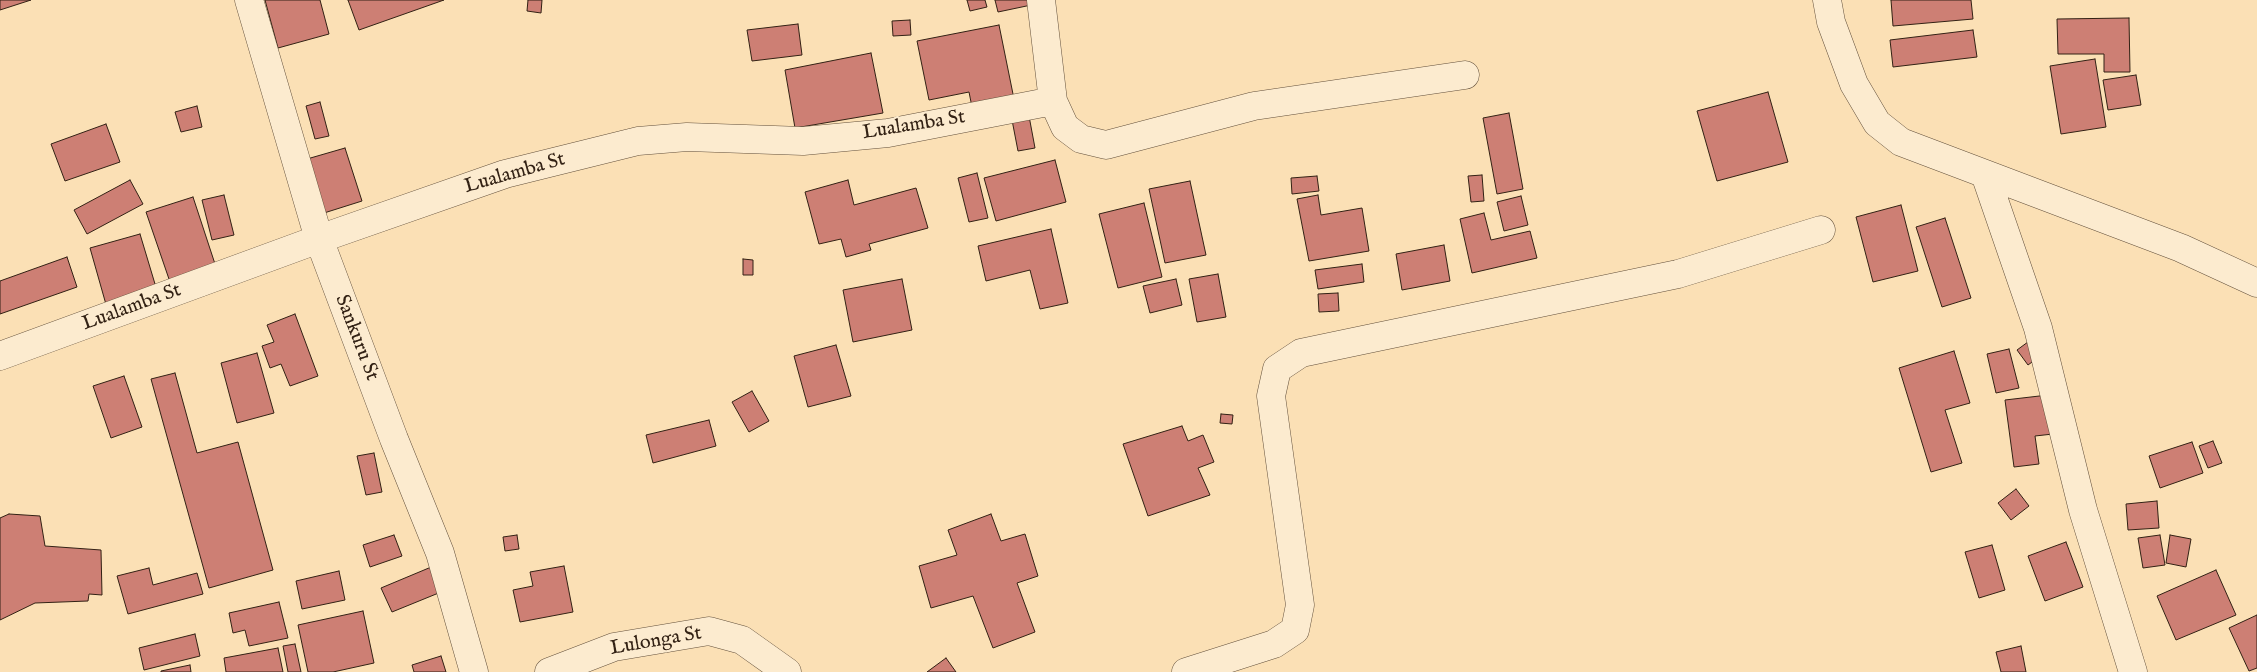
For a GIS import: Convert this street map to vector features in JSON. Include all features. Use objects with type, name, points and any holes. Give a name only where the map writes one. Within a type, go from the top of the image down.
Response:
[{"type":"street","name":"Sankuru St","points":[[250,0],[319,239],[394,439],[440,553],[474,672]]},
{"type":"street","points":[[1040,0],[1053,101],[1065,127],[1081,139],[1106,145],[1254,106],[1465,75]]},
{"type":"street","points":[[1827,0],[1831,22],[1854,84],[1877,123],[1901,142],[2182,248],[2257,283]]},
{"type":"street","name":"Lualamba St","points":[[0,356],[319,239],[505,174],[638,141],[687,137],[803,141],[888,133],[1053,101]]},
{"type":"street","points":[[1986,174],[2038,328],[2083,510],[2133,672]]},
{"type":"street","points":[[1186,672],[1274,644],[1295,630],[1300,605],[1271,396],[1277,369],[1301,353],[1678,274],[1821,230]]},
{"type":"street","name":"Lulonga St","points":[[548,672],[614,647],[709,631],[742,640],[787,672]]},
{"type":"building","points":[[0,0],[31,0],[0,10]]},
{"type":"building","points":[[265,0],[320,0],[329,34],[278,48]]},
{"type":"building","points":[[348,0],[444,0],[359,30]]},
{"type":"building","points":[[528,0],[542,0],[541,13],[527,11]]},
{"type":"building","points":[[967,0],[985,0],[987,7],[970,11]]},
{"type":"building","points":[[995,0],[1035,0],[1036,4],[998,12]]},
{"type":"building","points":[[1891,0],[1971,0],[1973,19],[1893,26]]},
{"type":"building","points":[[2129,18],[2130,72],[2104,72],[2104,54],[2058,54],[2057,19]]},
{"type":"building","points":[[910,20],[911,35],[893,36],[892,21]]},
{"type":"building","points":[[798,24],[802,55],[752,61],[747,30]]},
{"type":"building","points":[[999,25],[1014,99],[972,107],[969,92],[929,100],[917,41]]},
{"type":"building","points":[[1973,30],[1977,57],[1893,67],[1890,40]]},
{"type":"building","points":[[871,53],[883,113],[795,128],[785,70]]},
{"type":"building","points":[[2095,59],[2106,127],[2061,134],[2050,66]]},
{"type":"building","points":[[2136,75],[2141,105],[2108,110],[2103,80]]},
{"type":"building","points":[[1768,92],[1788,162],[1717,181],[1697,111]]},
{"type":"building","points":[[320,102],[329,136],[315,139],[306,106]]},
{"type":"building","points":[[197,106],[202,127],[181,132],[175,112]]},
{"type":"building","points":[[1509,113],[1523,189],[1497,194],[1483,118]]},
{"type":"building","points":[[1029,116],[1035,148],[1018,151],[1012,120]]},
{"type":"building","points":[[106,124],[120,162],[65,181],[51,144]]},
{"type":"building","points":[[345,148],[362,201],[324,213],[307,159]]},
{"type":"building","points":[[1055,160],[1066,202],[996,221],[984,178]]},
{"type":"building","points":[[977,173],[988,218],[969,222],[958,178]]},
{"type":"building","points":[[1482,175],[1484,201],[1471,202],[1468,176]]},
{"type":"building","points":[[1317,176],[1319,191],[1292,194],[1291,178]]},
{"type":"building","points":[[130,180],[143,204],[87,234],[74,210]]},
{"type":"building","points":[[848,180],[854,205],[916,188],[928,228],[869,244],[871,250],[846,257],[841,239],[819,244],[805,192]]},
{"type":"building","points":[[1190,181],[1206,255],[1165,263],[1149,189]]},
{"type":"building","points":[[224,195],[234,235],[212,240],[202,200]]},
{"type":"building","points":[[1318,195],[1321,215],[1362,208],[1369,251],[1309,261],[1297,199]]},
{"type":"building","points":[[1521,196],[1528,225],[1504,231],[1497,202]]},
{"type":"building","points":[[193,197],[216,267],[170,282],[146,212]]},
{"type":"building","points":[[1144,203],[1162,277],[1118,288],[1099,214]]},
{"type":"building","points":[[1901,205],[1918,271],[1873,282],[1856,217]]},
{"type":"building","points":[[1484,213],[1491,240],[1530,231],[1537,258],[1472,273],[1460,219]]},
{"type":"building","points":[[1945,218],[1971,298],[1942,307],[1916,227]]},
{"type":"building","points":[[1051,229],[1068,303],[1040,309],[1030,270],[986,281],[978,246]]},
{"type":"building","points":[[140,234],[158,294],[107,308],[90,248]]},
{"type":"building","points":[[1444,245],[1450,281],[1402,290],[1396,254]]},
{"type":"building","points":[[67,257],[77,287],[0,314],[0,281]]},
{"type":"building","points":[[743,259],[753,260],[753,275],[743,275]]},
{"type":"building","points":[[1362,264],[1364,282],[1318,289],[1315,270]]},
{"type":"building","points":[[1218,274],[1226,317],[1197,322],[1189,279]]},
{"type":"building","points":[[902,279],[912,330],[853,342],[843,290]]},
{"type":"building","points":[[1176,279],[1182,305],[1150,313],[1143,286]]},
{"type":"building","points":[[1338,293],[1339,311],[1319,312],[1318,294]]},
{"type":"building","points":[[295,314],[318,376],[290,386],[281,364],[270,368],[262,346],[274,342],[267,325]]},
{"type":"building","points":[[2032,339],[2043,354],[2028,365],[2017,350]]},
{"type":"building","points":[[836,345],[851,396],[808,407],[794,356]]},
{"type":"building","points":[[2009,349],[2019,388],[1996,393],[1987,354]]},
{"type":"building","points":[[1954,351],[1970,403],[1945,410],[1962,463],[1931,472],[1899,368]]},
{"type":"building","points":[[257,353],[274,413],[237,423],[221,363]]},
{"type":"building","points":[[175,373],[197,453],[238,442],[273,570],[209,588],[151,379]]},
{"type":"building","points":[[124,376],[142,427],[111,438],[93,386]]},
{"type":"building","points":[[752,391],[769,421],[749,432],[732,402]]},
{"type":"building","points":[[2048,395],[2053,434],[2035,436],[2039,464],[2014,467],[2005,400]]},
{"type":"building","points":[[1221,414],[1233,415],[1232,424],[1220,423]]},
{"type":"building","points":[[709,420],[716,446],[653,463],[646,435]]},
{"type":"building","points":[[1182,426],[1188,441],[1203,435],[1214,462],[1198,468],[1210,495],[1148,516],[1123,444]]},
{"type":"building","points":[[2213,441],[2222,463],[2208,468],[2199,446]]},
{"type":"building","points":[[2192,442],[2203,473],[2160,488],[2149,456]]},
{"type":"building","points":[[374,453],[382,492],[366,495],[357,456]]},
{"type":"building","points":[[2016,489],[2029,506],[2011,520],[1998,503]]},
{"type":"building","points":[[2157,501],[2159,528],[2128,530],[2126,504]]},
{"type":"building","points":[[9,514],[40,516],[45,546],[101,550],[102,595],[89,594],[88,601],[35,603],[0,620],[0,518]]},
{"type":"building","points":[[991,514],[1001,541],[1025,534],[1038,576],[1017,583],[1035,632],[993,648],[973,596],[931,608],[919,566],[957,555],[948,530]]},
{"type":"building","points":[[394,535],[402,556],[370,567],[363,545]]},
{"type":"building","points":[[517,535],[519,549],[505,551],[503,537]]},
{"type":"building","points":[[2160,535],[2165,565],[2143,568],[2138,538]]},
{"type":"building","points":[[2170,535],[2191,539],[2186,567],[2166,563]]},
{"type":"building","points":[[2066,542],[2083,587],[2045,601],[2028,556]]},
{"type":"building","points":[[1992,545],[2005,590],[1979,598],[1965,552]]},
{"type":"building","points":[[436,565],[446,590],[392,612],[381,588]]},
{"type":"building","points":[[564,566],[573,612],[520,622],[513,590],[533,586],[530,572]]},
{"type":"building","points":[[149,568],[153,585],[197,573],[203,594],[128,614],[117,576]]},
{"type":"building","points":[[2216,570],[2236,615],[2176,640],[2157,596]]},
{"type":"building","points":[[339,571],[345,600],[302,609],[296,581]]},
{"type":"building","points":[[279,602],[288,638],[249,646],[245,630],[233,633],[229,613]]},
{"type":"building","points":[[363,611],[374,663],[333,672],[308,672],[298,625]]},
{"type":"building","points":[[2257,615],[2257,668],[2249,671],[2229,628]]},
{"type":"building","points":[[195,634],[200,656],[144,670],[139,648]]},
{"type":"building","points":[[295,644],[301,672],[288,672],[283,646]]},
{"type":"building","points":[[2021,646],[2026,672],[2001,672],[1996,652]]},
{"type":"building","points":[[278,648],[283,672],[226,672],[224,658]]},
{"type":"building","points":[[441,656],[446,672],[414,672],[412,665]]},
{"type":"building","points":[[946,658],[956,672],[927,672]]},
{"type":"building","points":[[190,665],[191,672],[161,672],[161,671]]}]
